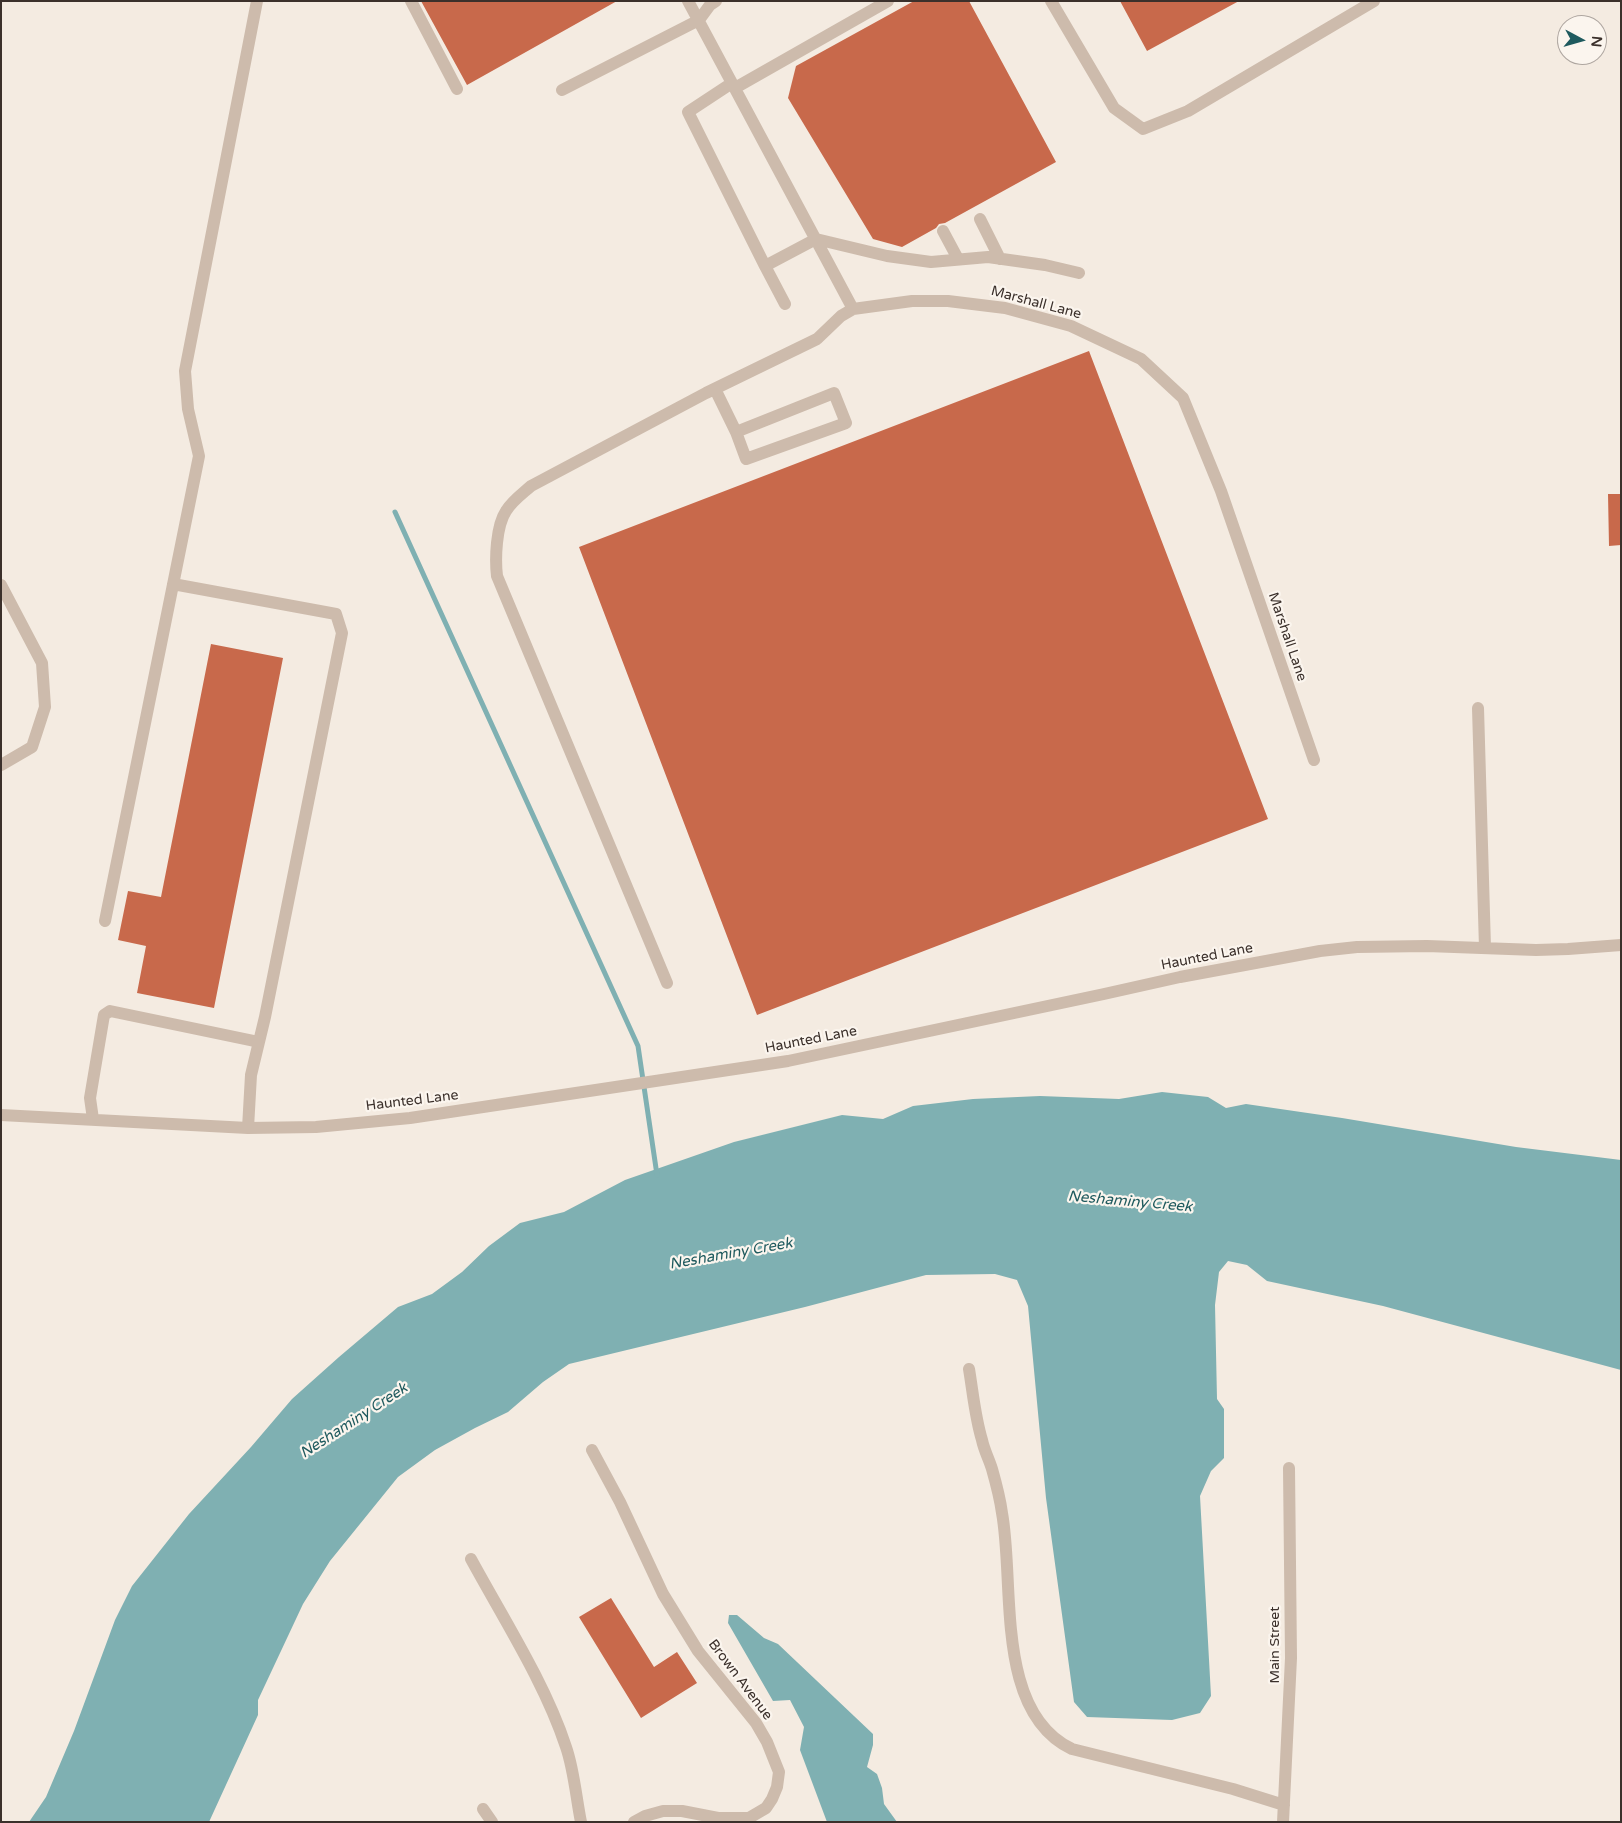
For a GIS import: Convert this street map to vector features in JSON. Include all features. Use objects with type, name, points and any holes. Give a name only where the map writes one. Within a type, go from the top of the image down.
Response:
[{"type":"street","points":[[105,921],[199,456],[188,409],[184,371],[257,1]]},
{"type":"street","points":[[411,1],[457,89]]},
{"type":"street","points":[[666,983],[497,576],[496,561],[505,512],[515,499],[531,486],[715,388],[817,339],[852,308],[688,1]]},
{"type":"street","points":[[562,90],[699,20],[716,1]]},
{"type":"street","points":[[785,304],[688,112],[733,85],[888,1]]},
{"type":"street","points":[[1051,1],[1114,108],[1142,129],[1188,111],[1374,1]]},
{"type":"street","points":[[980,219],[1000,259]]},
{"type":"street","points":[[943,231],[958,259]]},
{"type":"street","points":[[765,266],[816,239],[887,256],[931,262],[988,257],[1044,265],[1080,273]]},
{"type":"street","name":"Marshall Lane","points":[[852,308],[912,301],[956,302],[1005,308],[1070,326],[1141,359],[1184,398],[1221,491],[1314,760]]},
{"type":"street","points":[[715,388],[736,432],[746,459],[846,423],[834,393],[736,432]]},
{"type":"street","points":[[173,584],[336,614],[342,633],[251,1075],[248,1128]]},
{"type":"street","points":[[1,586],[42,663],[45,707],[32,747],[1,765]]},
{"type":"street","points":[[1478,708],[1485,948]]},
{"type":"street","name":"Haunted Lane","points":[[1,1115],[248,1128],[316,1127],[410,1118],[788,1061],[1188,975],[1320,951],[1357,947],[1427,946],[1568,949],[1621,945]]},
{"type":"street","points":[[93,1119],[90,1098],[104,1015],[110,1011],[259,1042]]},
{"type":"street","points":[[969,1369],[975,1414],[982,1442],[992,1468],[1003,1514],[1016,1660],[1025,1695],[1040,1723],[1050,1735],[1072,1750],[1233,1789],[1284,1805]]},
{"type":"street","name":"Brown Avenue","points":[[592,1450],[620,1502],[663,1594],[698,1651],[756,1723],[767,1742],[778,1772],[777,1787],[772,1800],[766,1808],[750,1818],[718,1818],[682,1811],[663,1811],[645,1816],[634,1822]]},
{"type":"street","name":"Main Street","points":[[1282,1822],[1290,1658],[1289,1468]]},
{"type":"street","points":[[471,1559],[536,1678],[555,1718],[567,1749],[581,1822]]},
{"type":"street","points":[[483,1809],[492,1822]]},
{"type":"water","name":"Neshaminy Creek","points":[[1162,1092],[1208,1097],[1226,1108],[1246,1104],[1516,1147],[1621,1160],[1621,1370],[1383,1306],[1267,1281],[1247,1265],[1228,1261],[1219,1272],[1215,1305],[1217,1399],[1224,1409],[1224,1458],[1211,1471],[1200,1496],[1211,1696],[1200,1713],[1172,1720],[1087,1717],[1074,1702],[1046,1498],[1028,1306],[1017,1280],[995,1274],[926,1275],[805,1307],[569,1364],[543,1382],[508,1412],[435,1450],[398,1477],[330,1561],[303,1604],[258,1700],[258,1715],[209,1822],[29,1822],[46,1797],[74,1731],[115,1620],[132,1586],[189,1514],[292,1399],[339,1357],[398,1307],[432,1294],[462,1272],[489,1246],[520,1223],[564,1212],[625,1180],[734,1142],[842,1115],[883,1119],[913,1106],[973,1099],[1040,1096],[1119,1099]]},
{"type":"water","points":[[729,1615],[737,1615],[764,1638],[778,1644],[873,1734],[873,1745],[867,1767],[877,1774],[882,1788],[884,1804],[897,1822],[827,1822],[800,1750],[804,1727],[790,1700],[773,1701],[728,1623]]},
{"type":"building","points":[[421,1],[617,1],[467,85]]},
{"type":"building","points":[[914,1],[969,1],[1056,162],[945,223],[939,224],[936,228],[902,247],[873,239],[788,98],[796,66]]},
{"type":"building","points":[[1120,1],[1239,1],[1147,51]]},
{"type":"building","points":[[1089,351],[1268,819],[757,1015],[579,547]]},
{"type":"building","points":[[1608,494],[1621,494],[1621,545],[1609,546]]},
{"type":"building","points":[[211,644],[283,658],[214,1008],[137,993],[146,946],[118,940],[128,891],[161,897]]},
{"type":"building","points":[[611,1598],[654,1667],[677,1652],[697,1683],[641,1718],[579,1617]]},
{"type":"waterway","points":[[395,512],[638,1046],[657,1175]]}]
